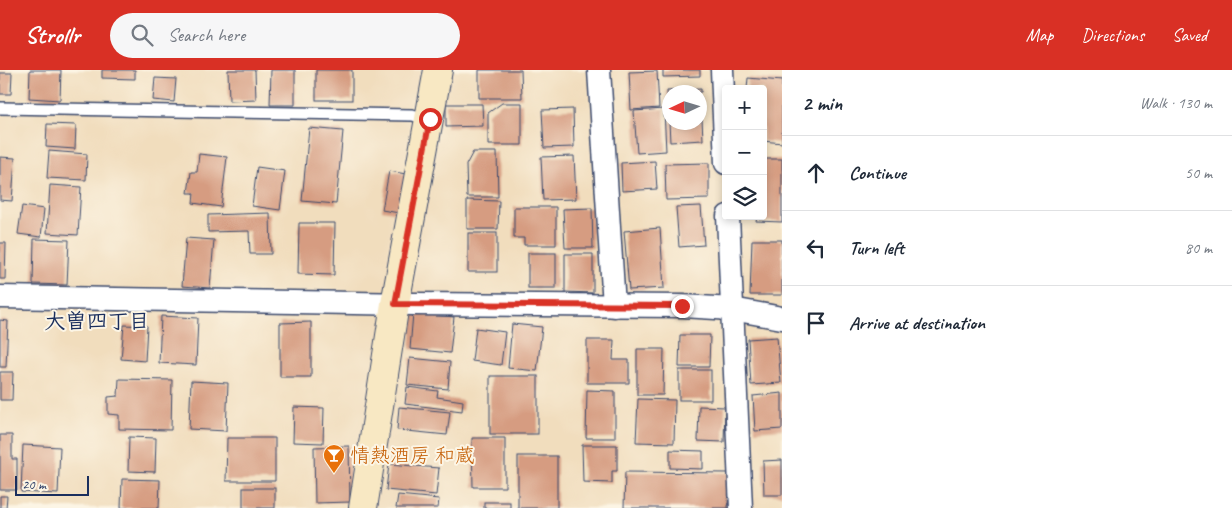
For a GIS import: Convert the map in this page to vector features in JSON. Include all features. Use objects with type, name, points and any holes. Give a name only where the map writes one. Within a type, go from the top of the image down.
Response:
[{"type":"street","points":[[363,508],[395,304],[438,70]]},
{"type":"street","points":[[599,70],[614,306]]},
{"type":"street","points":[[722,70],[725,130]]},
{"type":"street","points":[[728,220],[741,508]]},
{"type":"street","points":[[0,297],[732,309],[782,318]]},
{"type":"lane","points":[[0,108],[402,115],[430,119]]},
{"type":"building","points":[[30,70],[61,70],[60,100],[29,98]]},
{"type":"building","points":[[102,70],[135,70],[135,79],[102,78]]},
{"type":"building","points":[[228,70],[255,70],[256,100],[229,101]]},
{"type":"building","points":[[271,70],[295,70],[295,105],[270,105]]},
{"type":"building","points":[[316,70],[352,70],[352,100],[316,100]]},
{"type":"building","points":[[479,70],[521,70],[522,98],[479,98]]},
{"type":"building","points":[[663,70],[700,70],[700,76],[663,77]]},
{"type":"building","points":[[657,71],[659,108],[631,110],[629,72]]},
{"type":"building","points":[[0,73],[12,73],[11,94],[0,94]]},
{"type":"building","points":[[155,78],[176,79],[174,102],[153,100]]},
{"type":"building","points":[[748,78],[782,81],[782,143],[767,141],[767,85],[747,85]]},
{"type":"building","points":[[502,103],[522,103],[522,145],[488,145],[488,113]]},
{"type":"building","points":[[446,104],[482,104],[483,126],[446,127]]},
{"type":"building","points":[[573,109],[574,147],[544,148],[542,110]]},
{"type":"building","points":[[662,109],[662,130],[665,130],[666,151],[637,153],[634,111]]},
{"type":"building","points":[[47,124],[76,125],[75,149],[46,147]]},
{"type":"building","points":[[309,128],[343,131],[336,204],[302,201]]},
{"type":"building","points":[[669,130],[703,130],[703,140],[670,142]]},
{"type":"building","points":[[49,151],[87,154],[86,180],[47,178]]},
{"type":"building","points":[[473,152],[497,152],[498,197],[467,197],[466,165]]},
{"type":"building","points":[[199,154],[227,157],[221,207],[193,203],[194,193],[188,193],[191,172],[197,172]]},
{"type":"building","points":[[574,156],[576,199],[543,200],[541,157]]},
{"type":"building","points":[[0,157],[15,158],[12,201],[0,200]]},
{"type":"building","points":[[767,159],[782,159],[782,222],[756,221],[767,220]]},
{"type":"building","points":[[655,161],[657,189],[622,191],[621,163]]},
{"type":"building","points":[[709,163],[709,199],[666,200],[665,164]]},
{"type":"building","points":[[257,167],[285,171],[280,210],[252,206]]},
{"type":"building","points":[[389,171],[406,174],[399,213],[382,210]]},
{"type":"building","points":[[50,185],[81,187],[78,235],[47,233]]},
{"type":"building","points":[[467,200],[499,201],[498,229],[467,229]]},
{"type":"building","points":[[22,206],[44,209],[41,237],[18,234]]},
{"type":"building","points":[[701,206],[704,245],[679,247],[676,207]]},
{"type":"building","points":[[514,207],[556,207],[556,245],[524,245],[524,238],[514,238]]},
{"type":"building","points":[[592,208],[593,248],[565,248],[563,209]]},
{"type":"building","points":[[270,213],[271,254],[250,254],[249,231],[208,232],[208,215]]},
{"type":"building","points":[[299,223],[335,223],[334,275],[298,274]]},
{"type":"building","points":[[660,228],[664,288],[629,290],[624,231]]},
{"type":"building","points":[[468,233],[497,233],[497,272],[468,272]]},
{"type":"building","points":[[186,238],[214,240],[210,288],[182,286]]},
{"type":"building","points":[[34,239],[69,240],[67,285],[33,284]]},
{"type":"building","points":[[752,240],[782,240],[782,295],[750,295]]},
{"type":"building","points":[[0,243],[6,243],[5,279],[0,279]]},
{"type":"building","points":[[528,253],[556,253],[556,288],[528,288]]},
{"type":"building","points":[[565,254],[593,254],[593,293],[565,292]]},
{"type":"building","points":[[413,313],[454,317],[450,353],[410,349]]},
{"type":"building","points":[[161,316],[198,318],[196,365],[159,363]]},
{"type":"building","points":[[0,320],[8,321],[6,367],[0,367]]},
{"type":"building","points":[[311,322],[311,377],[280,377],[280,323]]},
{"type":"building","points":[[512,324],[542,327],[537,371],[508,368]]},
{"type":"building","points":[[124,325],[147,326],[145,361],[121,359]]},
{"type":"building","points":[[476,328],[505,332],[501,365],[472,361]]},
{"type":"building","points":[[680,335],[710,335],[709,367],[679,367]]},
{"type":"building","points":[[777,337],[781,383],[751,385],[748,339]]},
{"type":"building","points":[[587,340],[614,340],[613,360],[629,360],[629,383],[587,383]]},
{"type":"building","points":[[637,349],[664,349],[663,395],[637,395]]},
{"type":"building","points":[[410,358],[450,362],[448,389],[407,385]]},
{"type":"building","points":[[679,370],[711,370],[711,400],[679,400]]},
{"type":"building","points":[[0,372],[13,372],[12,400],[0,400]]},
{"type":"building","points":[[490,376],[538,376],[538,434],[490,434]]},
{"type":"building","points":[[119,379],[172,380],[171,430],[119,429],[119,415],[108,414],[108,397],[118,396]]},
{"type":"building","points":[[191,381],[228,383],[226,431],[189,429]]},
{"type":"building","points":[[407,387],[438,391],[437,397],[463,401],[462,411],[405,404]]},
{"type":"building","points":[[587,390],[615,391],[615,438],[586,438]]},
{"type":"building","points":[[782,393],[782,429],[755,431],[753,396]]},
{"type":"building","points":[[638,399],[675,400],[674,443],[636,442]]},
{"type":"building","points":[[699,406],[725,407],[724,442],[698,441]]},
{"type":"building","points":[[294,407],[324,408],[323,443],[293,442]]},
{"type":"building","points":[[399,407],[450,412],[447,435],[397,430]]},
{"type":"building","points":[[0,435],[12,435],[12,459],[17,459],[17,490],[0,490]]},
{"type":"building","points":[[129,437],[156,438],[155,472],[128,471]]},
{"type":"building","points":[[227,438],[275,438],[275,481],[226,481]]},
{"type":"building","points":[[472,438],[505,438],[505,487],[473,487]]},
{"type":"building","points":[[23,445],[60,447],[58,494],[21,492]]},
{"type":"building","points":[[582,445],[617,445],[617,471],[612,471],[612,483],[583,482]]},
{"type":"building","points":[[349,446],[350,502],[315,503],[314,447]]},
{"type":"building","points":[[670,450],[703,451],[703,469],[670,468]]},
{"type":"building","points":[[518,456],[557,456],[557,508],[518,508]]},
{"type":"building","points":[[782,460],[782,495],[764,495],[763,461]]},
{"type":"building","points":[[389,464],[439,468],[436,495],[386,490]]},
{"type":"building","points":[[625,472],[729,473],[728,508],[624,508]]},
{"type":"building","points":[[122,479],[160,480],[159,508],[121,508]]},
{"type":"building","points":[[243,488],[275,488],[275,508],[243,508]]},
{"type":"building","points":[[398,495],[439,499],[438,508],[396,508]]},
{"type":"building","points":[[0,496],[7,496],[6,508],[0,508]]},
{"type":"building","points":[[484,502],[510,502],[510,508],[484,508]]},
{"type":"place","name":"情熱酒房 和蔵","points":[[334,474]]},
{"type":"district","name":"大曽四丁目","points":[[97,321]]},
{"type":"route","points":[[430,119],[395,304],[682,306]]}]
